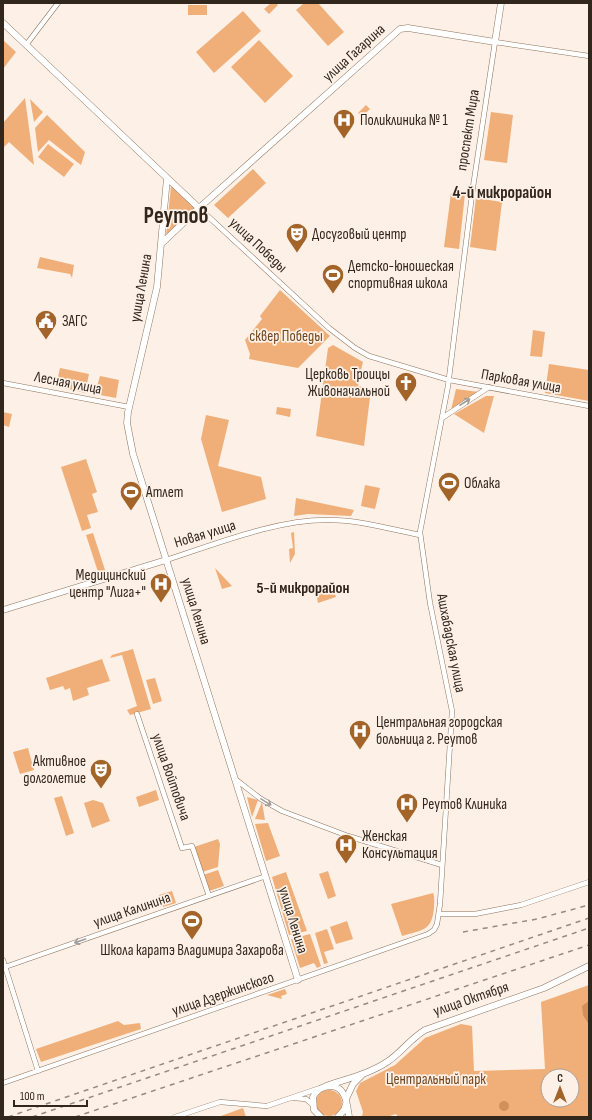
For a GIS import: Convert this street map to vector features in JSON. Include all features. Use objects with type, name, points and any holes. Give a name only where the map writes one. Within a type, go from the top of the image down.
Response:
[{"type":"street","points":[[26,45],[58,3]]},
{"type":"street","name":"проспект Мира","points":[[449,380],[473,187],[501,3]]},
{"type":"street","name":"улица Победы","points":[[3,23],[329,328],[356,348],[380,360],[449,380]]},
{"type":"street","name":"улица Гагарина","points":[[200,208],[400,29],[408,28],[589,56]]},
{"type":"street","name":"улица Ленина","points":[[167,178],[157,287],[128,407],[127,423],[131,447],[298,980]]},
{"type":"street","name":"улица Ленина","points":[[161,244],[200,208]]},
{"type":"street","name":"Парковая улица","points":[[449,380],[589,406]]},
{"type":"street","name":"Ашхабадская улица","points":[[438,914],[452,711],[431,607],[420,535],[449,380]]},
{"type":"street","name":"Лесная улица","points":[[3,383],[128,407]]},
{"type":"street","points":[[442,418],[489,387]]},
{"type":"street","name":"Новая улица","points":[[3,610],[267,529],[309,521],[338,520],[420,535]]},
{"type":"street","name":"улица Войтовича","points":[[137,714],[182,848],[192,846],[209,896]]},
{"type":"street","points":[[235,779],[261,799],[282,811],[348,836],[442,866]]},
{"type":"street","name":"улица Калинина","points":[[5,967],[266,876]]},
{"type":"street","points":[[438,914],[475,914],[520,905],[589,882]]},
{"type":"street","name":"улица Дзержинского","points":[[3,1083],[428,934],[435,927],[438,914]]},
{"type":"street","points":[[3,960],[38,1071]]},
{"type":"street","name":"улица Октября","points":[[175,1117],[220,1102],[267,1106],[324,1087],[370,1070],[388,1061],[414,1037],[425,1030],[544,988],[589,966]]},
{"type":"street","name":"улица Октября","points":[[339,1117],[344,1110],[348,1092],[356,1080],[370,1070]]},
{"type":"street","points":[[312,1105],[315,1094],[324,1087],[339,1089],[346,1101],[349,1117]]},
{"type":"street","points":[[290,1098],[306,1099],[312,1105],[316,1114],[321,1117]]},
{"type":"street","points":[[339,1117],[345,1117]]},
{"type":"green space","points":[[271,3],[276,3],[278,5],[269,14],[264,9]]},
{"type":"green space","points":[[304,3],[318,3],[344,32],[328,46],[296,10]]},
{"type":"green space","points":[[188,5],[207,5],[207,15],[188,15]]},
{"type":"green space","points":[[243,11],[261,31],[214,73],[196,52]]},
{"type":"green space","points":[[3,40],[16,52],[3,69]]},
{"type":"green space","points":[[259,40],[293,76],[265,103],[231,67]]},
{"type":"green space","points":[[25,98],[34,165],[9,142],[3,148],[3,123]]},
{"type":"green space","points":[[30,99],[43,112],[34,122]]},
{"type":"green space","points":[[366,105],[370,109],[362,117],[358,113]]},
{"type":"green space","points":[[491,112],[513,115],[507,163],[484,160]]},
{"type":"green space","points":[[47,115],[85,152],[81,165],[49,140],[38,152],[35,128]]},
{"type":"green space","points":[[48,144],[74,164],[64,177],[38,157]]},
{"type":"green space","points":[[253,169],[266,183],[228,218],[214,205]]},
{"type":"green space","points":[[171,186],[196,208],[166,236]]},
{"type":"green space","points":[[451,193],[465,194],[459,249],[444,247]]},
{"type":"green space","points":[[476,198],[502,202],[496,251],[470,247]]},
{"type":"green space","points":[[40,257],[74,265],[72,278],[70,274],[37,268]]},
{"type":"green space","name":"сквер Победы","points":[[280,290],[330,336],[298,368],[249,359],[250,354],[245,340],[262,319],[260,316]]},
{"type":"green space","points":[[533,330],[545,332],[542,357],[530,356]]},
{"type":"green space","points":[[333,345],[363,362],[360,374],[362,378],[359,381],[358,386],[371,389],[364,446],[316,436],[328,348]]},
{"type":"green space","points":[[549,364],[589,370],[589,401],[545,393]]},
{"type":"green space","points":[[60,368],[89,374],[85,393],[56,386]]},
{"type":"green space","points":[[100,376],[119,380],[116,398],[95,394]]},
{"type":"green space","points":[[456,389],[479,392],[451,410]]},
{"type":"green space","points":[[486,396],[494,396],[484,433],[454,414]]},
{"type":"green space","points":[[277,407],[291,409],[290,417],[276,414]]},
{"type":"green space","points":[[3,412],[12,414],[9,427],[3,425]]},
{"type":"green space","points":[[206,415],[229,420],[218,466],[261,477],[266,499],[222,512],[201,439]]},
{"type":"green space","points":[[86,459],[97,492],[92,494],[98,512],[87,515],[91,528],[82,531],[61,467]]},
{"type":"green space","points":[[365,485],[380,488],[375,509],[361,506]]},
{"type":"green space","points":[[296,498],[354,510],[351,516],[308,514],[294,516]]},
{"type":"green space","points":[[294,532],[295,554],[290,563],[289,549],[293,548],[291,533]]},
{"type":"green space","points":[[93,533],[106,573],[99,575],[86,535]]},
{"type":"green space","points":[[215,568],[232,586],[222,589]]},
{"type":"green space","points":[[333,588],[336,597],[318,603],[316,593]]},
{"type":"green space","points":[[133,649],[151,709],[130,715],[127,710],[137,706],[122,655],[110,658],[112,655]]},
{"type":"green space","points":[[102,659],[110,681],[87,688],[89,695],[73,701],[70,688],[65,690],[63,686],[50,690],[46,678]]},
{"type":"green space","points":[[155,678],[162,701],[153,704],[146,680]]},
{"type":"green space","points":[[28,748],[34,770],[20,774],[13,752]]},
{"type":"green space","points":[[156,790],[159,800],[139,807],[136,797]]},
{"type":"green space","points":[[62,796],[74,833],[66,836],[54,798]]},
{"type":"green space","points":[[247,797],[258,800],[252,817]]},
{"type":"green space","points":[[93,800],[103,803],[110,821],[92,828],[84,803]]},
{"type":"green space","points":[[262,802],[265,820],[255,819]]},
{"type":"green space","points":[[268,823],[280,856],[266,861],[255,824]]},
{"type":"green space","points":[[218,839],[220,844],[218,867],[202,872],[194,847]]},
{"type":"green space","points":[[218,870],[224,886],[209,891],[203,875]]},
{"type":"green space","points":[[328,871],[336,896],[328,899],[319,874]]},
{"type":"green space","points":[[286,872],[307,931],[289,935],[272,877]]},
{"type":"green space","points":[[172,891],[176,903],[163,907],[159,895]]},
{"type":"green space","points":[[433,893],[434,908],[431,921],[420,931],[402,936],[391,904]]},
{"type":"green space","points":[[347,921],[353,939],[336,944],[330,927]]},
{"type":"green space","points":[[327,929],[334,949],[324,952],[328,963],[324,964],[315,933]]},
{"type":"green space","points":[[310,934],[321,966],[317,968],[314,963],[300,968],[291,939]]},
{"type":"green space","name":"Центральный парк","points":[[589,985],[589,1117],[398,1117],[396,1114],[387,1117],[362,1116],[363,1112],[356,1091],[360,1083],[395,1065],[425,1038],[461,1024],[472,1026],[474,1071],[540,1069],[540,1108],[580,1108],[580,1068],[545,1068],[541,1002]]},
{"type":"green space","points":[[285,989],[287,994],[281,996],[282,999],[267,995]]},
{"type":"green space","points":[[118,1021],[124,1025],[140,1023],[141,1029],[41,1062],[36,1049]]},
{"type":"green space","points":[[329,1090],[338,1094],[342,1103],[338,1112],[329,1116],[320,1112],[316,1103],[320,1094]]},
{"type":"green space","points":[[243,1108],[246,1117],[218,1117]]},
{"type":"shaded area","points":[[589,1001],[588,1023],[583,1015],[582,1006]]},
{"type":"shaded area","points":[[502,1101],[506,1101],[508,1102],[508,1110],[502,1111],[499,1108],[499,1104]]},
{"type":"railway","points":[[463,932],[537,919],[589,905]]},
{"type":"railway","points":[[8,1117],[589,918]]},
{"type":"railway","points":[[32,1117],[589,928]]},
{"type":"railway","points":[[75,1117],[589,945]]},
{"type":"place","name":"Поликлиника № 1","points":[[344,140]]},
{"type":"place","name":"Досуговый центр","points":[[297,254]]},
{"type":"place","name":"Детско-юношеская спортивная школа","points":[[333,294]]},
{"type":"place","name":"ЗАГС","points":[[46,340]]},
{"type":"place","name":"Церковь Троицы Живоначальной","points":[[406,402]]},
{"type":"place","name":"Облака","points":[[449,502]]},
{"type":"place","name":"Атлет","points":[[131,512]]},
{"type":"place","name":"Медицинский центр \"Лига+\"","points":[[161,604]]},
{"type":"place","name":"Центральная городская больница г. Реутов","points":[[360,750]]},
{"type":"place","name":"Активное долголетие","points":[[101,790]]},
{"type":"place","name":"Реутов Клиника","points":[[407,824]]},
{"type":"place","name":"Женская Консультация","points":[[346,864]]},
{"type":"place","name":"Школа каратэ Владимира Захарова","points":[[192,940]]},
{"type":"district","name":"4-й микрорайон","points":[[502,193]]},
{"type":"district","name":"Реутов","points":[[176,216]]},
{"type":"district","name":"5-й микрорайон","points":[[303,588]]}]
